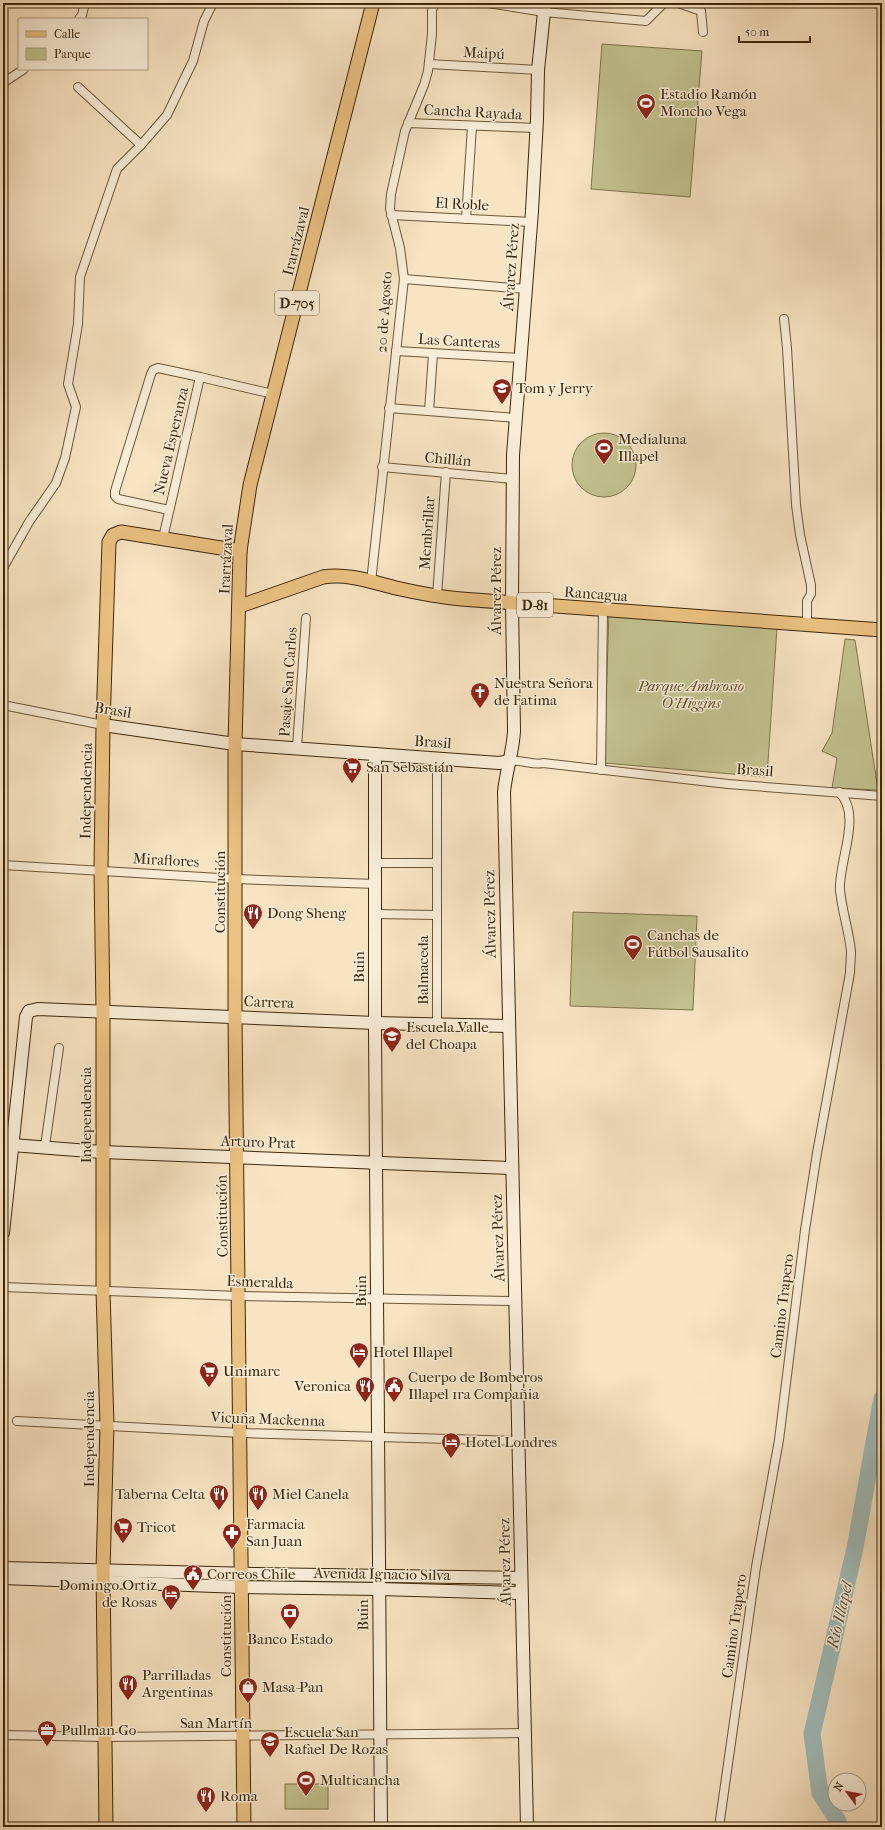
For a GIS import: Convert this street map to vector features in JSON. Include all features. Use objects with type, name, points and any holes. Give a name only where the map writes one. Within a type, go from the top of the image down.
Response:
[{"type":"main road","name":"Irarrázaval","points":[[240,606],[240,551],[250,485],[374,3]]},
{"type":"main road","name":"Independencia","points":[[106,1827],[103,1576],[107,1425],[103,1291],[103,1012],[101,870],[102,725],[109,542],[113,534],[121,532],[240,551]]},
{"type":"main road","name":"Rancagua","points":[[240,606],[323,577],[344,576],[437,596],[512,604],[882,630]]},
{"type":"main road","name":"Constitución","points":[[240,606],[236,744],[235,1017],[241,1433],[244,1827]]},
{"type":"street","points":[[80,18],[85,3]]},
{"type":"street","points":[[3,568],[29,522],[56,483],[65,458],[76,407],[68,384],[78,324],[80,277],[117,169],[141,145],[167,115],[193,61],[204,21],[212,3]]},
{"type":"street","name":"20 de Agosto","points":[[371,582],[382,467],[404,279],[400,248],[391,215],[391,194],[408,122],[424,85],[429,64],[432,10],[435,3]]},
{"type":"street","points":[[488,3],[544,8],[646,21],[664,3]]},
{"type":"street","points":[[532,3],[544,8]]},
{"type":"street","points":[[678,3],[701,10],[703,32]]},
{"type":"street","name":"Álvarez Pérez","points":[[528,1827],[521,1593],[504,792],[505,778],[510,761],[514,731],[512,479],[515,418],[531,222],[537,128],[538,70],[544,8]]},
{"type":"street","name":"Maipú","points":[[429,64],[538,70]]},
{"type":"street","points":[[3,83],[22,70]]},
{"type":"street","points":[[78,87],[141,145]]},
{"type":"street","name":"Cancha Rayada","points":[[408,122],[537,128]]},
{"type":"street","points":[[466,219],[472,126]]},
{"type":"street","name":"El Roble","points":[[391,215],[531,222]]},
{"type":"street","points":[[404,279],[526,289]]},
{"type":"street","points":[[784,319],[796,505],[800,535],[812,585],[811,594],[807,601],[807,624]]},
{"type":"street","name":"Las Canteras","points":[[396,351],[521,358]]},
{"type":"street","points":[[429,411],[433,354]]},
{"type":"street","points":[[170,510],[118,499],[114,496],[115,491],[150,374],[153,370],[158,368],[200,377]]},
{"type":"street","name":"Nueva Esperanza","points":[[163,538],[200,377],[273,394]]},
{"type":"street","points":[[389,408],[515,418]]},
{"type":"street","name":"Chillán","points":[[382,467],[512,479]]},
{"type":"street","name":"Membrillar","points":[[437,596],[446,472]]},
{"type":"street","points":[[602,770],[604,610]]},
{"type":"street","name":"Pasaje San Carlos","points":[[297,748],[306,618]]},
{"type":"street","name":"Brasil","points":[[3,706],[102,725],[236,744],[499,763],[519,760],[540,764],[543,763],[728,784],[882,796]]},
{"type":"street","name":"Buin","points":[[375,754],[378,1589],[381,1827]]},
{"type":"street","name":"Balmaceda","points":[[437,759],[437,1024]]},
{"type":"street","name":"Camino Trapero","points":[[719,1827],[756,1568],[779,1440],[805,1230],[850,973],[851,951],[840,890],[849,816],[845,797],[839,792]]},
{"type":"street","points":[[376,863],[437,863]]},
{"type":"street","name":"Miraflores","points":[[3,865],[236,879],[376,884]]},
{"type":"street","points":[[375,914],[437,915]]},
{"type":"street","name":"Carrera","points":[[7,1144],[26,1017],[29,1011],[38,1009],[509,1026]]},
{"type":"street","points":[[45,1146],[59,1048]]},
{"type":"street","points":[[3,1233],[7,1144]]},
{"type":"street","name":"Arturo Prat","points":[[7,1144],[102,1152],[512,1168]]},
{"type":"street","name":"Esmeralda","points":[[3,1287],[377,1300],[516,1301]]},
{"type":"street","name":"Vicuña Mackenna","points":[[17,1421],[241,1433],[518,1441]]},
{"type":"street","name":"Avenida Ignacio Silva","points":[[3,1568],[242,1587],[521,1593]]},
{"type":"street","name":"Avenida Ignacio Silva","points":[[3,1578],[242,1574],[521,1578]]},
{"type":"street","name":"San Martín","points":[[3,1735],[105,1737],[380,1736],[525,1733]]},
{"type":"green space","name":"Estadio Ramón Moncho Vega","points":[[602,44],[702,51],[690,197],[591,189]]},
{"type":"green space","name":"Medialuna Illapel","points":[[604,433],[622,439],[630,447],[636,465],[630,483],[622,491],[604,497],[586,491],[578,483],[572,465],[578,447],[586,439]]},
{"type":"green space","name":"Parque Ambrosio O'Higgins","points":[[609,612],[777,628],[767,777],[604,763]]},
{"type":"green space","points":[[845,639],[855,640],[878,790],[832,788],[837,758],[822,751],[832,733]]},
{"type":"green space","name":"Canchas de Fútbol Sausalito","points":[[573,912],[697,916],[693,1010],[570,1006]]},
{"type":"green space","name":"Multicancha","points":[[285,1784],[328,1784],[328,1809],[285,1809]]},
{"type":"waterway","name":"Río Illapel","points":[[838,1827],[838,1821],[820,1793],[812,1734],[855,1548],[882,1398]]},
{"type":"place","name":"Estadio Ramón Moncho Vega","points":[[646,120]]},
{"type":"place","name":"Tom y Jerry","points":[[502,405]]},
{"type":"place","name":"Medialuna Illapel","points":[[604,465]]},
{"type":"place","name":"Nuestra Señora de Fatima","points":[[480,709]]},
{"type":"place","name":"San Sebastián","points":[[352,784]]},
{"type":"place","name":"Dong Sheng","points":[[253,930]]},
{"type":"place","name":"Canchas de Fútbol Sausalito","points":[[633,961]]},
{"type":"place","name":"Escuela Valle del Choapa","points":[[392,1053]]},
{"type":"place","name":"Hotel Illapel","points":[[359,1369]]},
{"type":"place","name":"Unimarc","points":[[209,1388]]},
{"type":"place","name":"Veronica","points":[[365,1403]]},
{"type":"place","name":"Cuerpo de Bomberos Illapel 1ra Compañia","points":[[394,1403]]},
{"type":"place","name":"Hotel Londres","points":[[451,1459]]},
{"type":"place","name":"Taberna Celta","points":[[219,1511]]},
{"type":"place","name":"Miel Canela","points":[[258,1511]]},
{"type":"place","name":"Tricot","points":[[123,1544]]},
{"type":"place","name":"Farmacia San Juan","points":[[232,1550]]},
{"type":"place","name":"Correos Chile","points":[[193,1591]]},
{"type":"place","name":"Domingo Ortiz de Rosas","points":[[171,1611]]},
{"type":"place","name":"Banco Estado","points":[[290,1630]]},
{"type":"place","name":"Parrilladas Argentinas","points":[[128,1701]]},
{"type":"place","name":"Masa-Pan","points":[[248,1704]]},
{"type":"place","name":"Pullman Go","points":[[47,1747]]},
{"type":"place","name":"Escuela San Rafael De Rozas","points":[[270,1758]]},
{"type":"place","name":"Multicancha","points":[[306,1797]]},
{"type":"place","name":"Roma","points":[[206,1813]]}]
